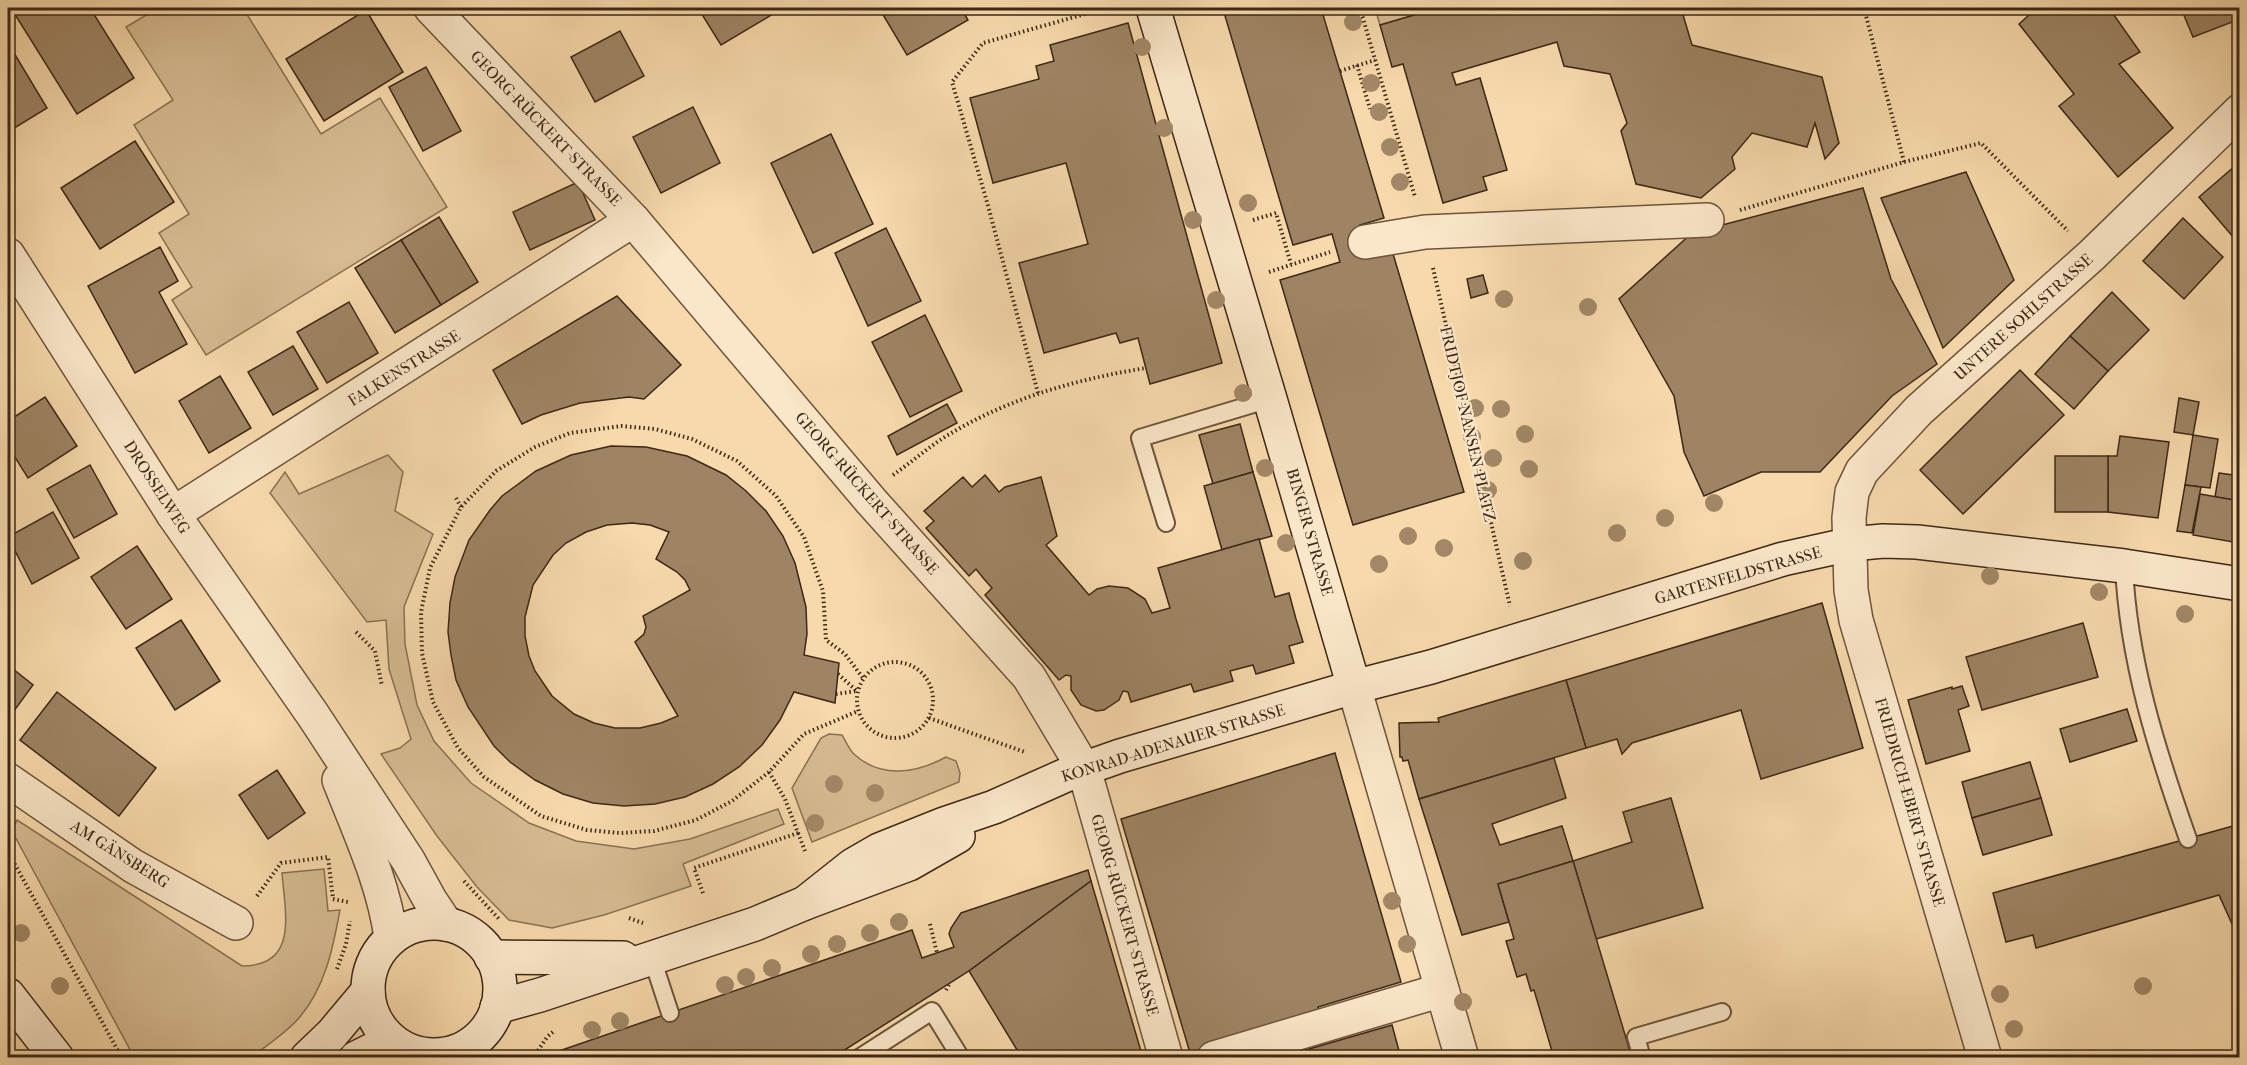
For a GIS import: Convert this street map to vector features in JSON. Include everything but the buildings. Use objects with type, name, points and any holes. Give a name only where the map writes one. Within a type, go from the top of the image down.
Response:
[{"type":"street","name":"GEORG-RÜCKERT-STRASSE","points":[[431,8],[633,220],[871,501],[1029,677],[1084,769],[1166,1058]]},
{"type":"street","name":"BINGER STRASSE","points":[[1153,8],[1270,399],[1462,1058]]},
{"type":"street","name":"UNTERE SOHLSTRASSE","points":[[1851,544],[1852,492],[1862,471],[1919,410],[2092,255],[2240,111]]},
{"type":"street","name":"FALKENSTRASSE","points":[[173,514],[633,220]]},
{"type":"street","points":[[1351,246],[1425,232],[1707,220]]},
{"type":"street","name":"DROSSELWEG","points":[[8,255],[173,514],[313,715],[408,860],[446,924]]},
{"type":"street","name":"GARTENFELDSTRASSE","points":[[1354,687],[1431,667],[1783,559],[1851,544],[1883,541],[1917,542],[2124,566],[2240,584]]},
{"type":"street","name":"FRIEDRICH-EBERT-STRASSE","points":[[1851,544],[1851,590],[1856,620],[1985,1058]]},
{"type":"street","name":"KONRAD-ADENAUER-STRASSE","points":[[493,1016],[540,995],[755,924],[805,903],[853,865],[879,850],[994,807],[1066,775],[1120,756],[1354,687]]},
{"type":"street","name":"DROSSELWEG","points":[[313,715],[375,873],[389,919],[391,938]]},
{"type":"street","name":"AM GÄNSBERG","points":[[8,780],[133,866],[236,923]]},
{"type":"street","points":[[420,1053],[379,1025],[369,1003],[368,991],[371,968],[379,951],[391,938],[411,926],[435,922],[468,932],[485,947],[491,957],[498,979],[493,1016],[486,1037],[487,1058]]},
{"type":"street","name":"KONRAD-ADENAUER-STRASSE","points":[[491,957],[652,958]]},
{"type":"street","points":[[1215,1058],[1442,990]]},
{"type":"street","points":[[308,1058],[332,1034],[368,991]]},
{"type":"street","points":[[8,995],[57,1058]]},
{"type":"street","points":[[356,1058],[378,1047],[420,1053],[452,1052],[463,1048],[482,1034],[493,1016]]},
{"type":"lane","points":[[1166,523],[1140,438],[1270,399]]},
{"type":"lane","points":[[2124,566],[2125,605],[2136,664],[2164,771],[2188,839]]},
{"type":"lane","points":[[652,958],[670,1013]]},
{"type":"lane","points":[[859,1058],[932,1011],[961,1058]]},
{"type":"lane","points":[[1642,1058],[1636,1037],[1722,1012]]},
{"type":"path","points":[[1038,393],[952,82],[983,43],[1106,8]]},
{"type":"path","name":"FRIDTJOF-NANSEN-PLATZ","points":[[1360,8],[1425,232],[1512,615]]},
{"type":"path","points":[[1864,8],[1904,162]]},
{"type":"path","points":[[1340,71],[1375,60]]},
{"type":"path","points":[[1359,65],[1370,109]]},
{"type":"path","points":[[1707,220],[1904,162],[1981,143],[2092,255]]},
{"type":"path","points":[[1219,230],[1276,213],[1291,264],[1351,246]]},
{"type":"path","points":[[871,501],[891,477],[952,432],[1014,401],[1105,375],[1146,368]]},
{"type":"path","points":[[858,711],[804,734],[769,772],[732,801],[696,820],[654,831],[620,833],[587,830],[541,816],[484,777],[458,748],[433,702],[422,653],[421,612],[430,568],[461,507],[496,471],[535,447],[570,434],[621,426],[655,429],[692,439],[737,461],[776,496],[804,537],[808,548],[822,591],[826,640],[844,654],[863,678]]},
{"type":"path","points":[[456,498],[461,507]]},
{"type":"path","points":[[356,632],[375,651],[382,686]]},
{"type":"path","points":[[884,663],[909,664],[920,671],[928,681],[933,693],[933,705],[929,718],[922,728],[898,739],[885,738],[873,732],[858,711],[857,691],[863,678],[884,663]]},
{"type":"path","points":[[838,674],[857,691]]},
{"type":"path","points":[[836,694],[857,691]]},
{"type":"path","points":[[929,718],[1025,752]]},
{"type":"path","points":[[769,772],[785,799],[805,851]]},
{"type":"path","points":[[703,892],[694,868],[798,833]]},
{"type":"path","points":[[8,852],[123,1058]]},
{"type":"path","points":[[236,923],[281,863],[328,857],[333,899],[351,903]]},
{"type":"path","points":[[334,977],[346,944],[351,892]]},
{"type":"path","points":[[930,924],[937,953]]},
{"type":"path","points":[[533,1058],[547,1037],[561,1025]]},
{"type":"shaded area","points":[[158,8],[243,8],[321,134],[380,98],[447,207],[206,355],[172,300],[192,287],[159,233],[189,214],[134,125],[173,100],[126,27]]},
{"type":"shaded area","points":[[1375,8],[1438,8],[1380,25]]},
{"type":"shaded area","points":[[388,455],[403,472],[395,511],[433,534],[404,607],[405,644],[417,705],[434,741],[471,783],[529,823],[576,841],[634,849],[690,839],[778,809],[784,824],[683,864],[691,886],[604,915],[552,928],[509,920],[477,887],[437,836],[381,754],[400,748],[411,739],[389,669],[386,620],[367,622],[270,493],[285,472],[299,494]]},
{"type":"shaded area","points":[[829,734],[842,735],[855,755],[865,763],[877,768],[912,770],[946,757],[956,761],[960,773],[959,782],[812,842],[792,788],[821,738]]},
{"type":"shaded area","points":[[17,820],[242,966],[260,964],[273,957],[280,947],[286,920],[282,873],[324,869],[328,911],[340,910],[327,967],[308,1006],[288,1029],[252,1057],[134,1057],[12,831]]}]
